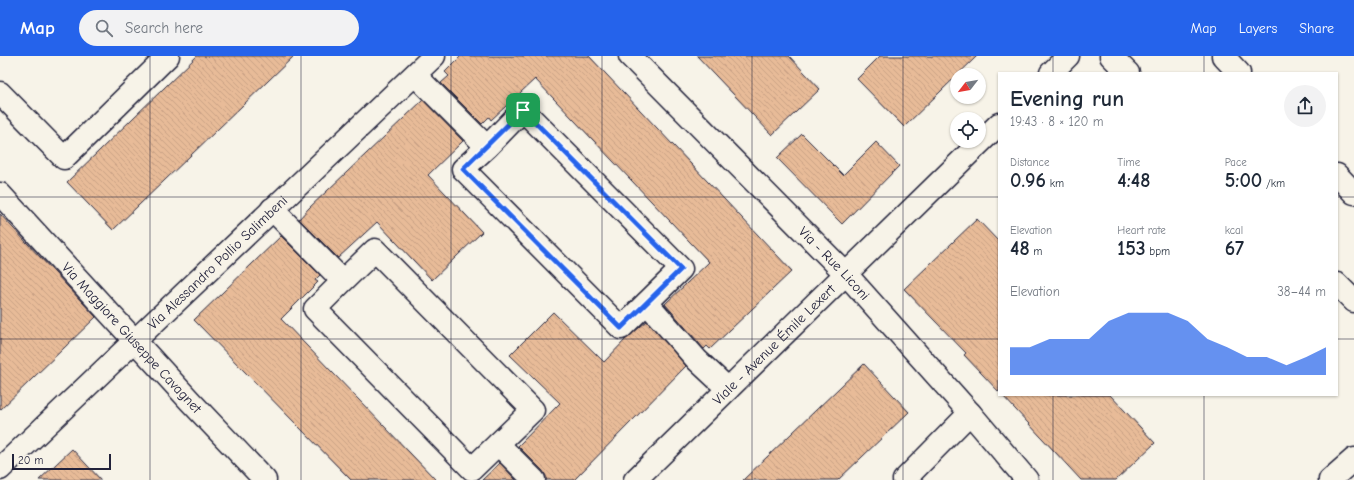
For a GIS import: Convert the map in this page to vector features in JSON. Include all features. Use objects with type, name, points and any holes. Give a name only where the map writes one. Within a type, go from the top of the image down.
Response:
[{"type":"street","points":[[0,93],[64,158],[168,56]]},
{"type":"street","name":"Via Alessandro Pollio Salimbeni","points":[[0,469],[434,56]]},
{"type":"street","name":"Via - Rue Liconi","points":[[630,56],[846,274],[970,413],[1027,480]]},
{"type":"street","points":[[1052,72],[1068,56]]},
{"type":"street","points":[[1111,56],[1127,72]]},
{"type":"street","points":[[1223,56],[1238,72]]},
{"type":"street","points":[[414,75],[486,147]]},
{"type":"street","points":[[523,110],[681,269],[621,328],[463,169],[486,147],[523,110]]},
{"type":"street","name":"Viale - Avenue Émile Lexert","points":[[635,480],[998,125]]},
{"type":"street","points":[[1338,176],[1354,193]]},
{"type":"street","name":"Via Maggiore Giuseppe Cavagnet","points":[[0,194],[134,341],[265,480]]},
{"type":"street","points":[[272,209],[344,281]]},
{"type":"street","points":[[375,250],[533,410],[472,469],[315,310],[344,281],[375,250]]},
{"type":"street","points":[[1338,285],[1354,301]]},
{"type":"street","points":[[647,303],[697,360],[728,390]]},
{"type":"street","points":[[904,480],[970,413]]},
{"type":"street","points":[[498,444],[534,480]]},
{"type":"street","points":[[1330,480],[1354,459]]},
{"type":"building","points":[[197,56],[294,56],[113,230],[67,182]]},
{"type":"building","points":[[461,56],[589,56],[792,271],[710,349],[707,346],[704,349],[665,304],[709,262],[535,79],[491,120],[489,117],[482,124],[441,83],[449,76],[445,72]]},
{"type":"building","points":[[697,56],[789,56],[820,89],[772,135]]},
{"type":"building","points":[[880,56],[977,56],[965,68],[950,68],[950,82],[904,127],[857,79]]},
{"type":"building","points":[[423,100],[463,141],[428,175],[482,232],[432,280],[377,222],[338,258],[299,219]]},
{"type":"building","points":[[802,134],[843,175],[876,142],[899,166],[842,224],[777,158]]},
{"type":"building","points":[[0,214],[96,317],[0,410]]},
{"type":"building","points":[[977,219],[998,241],[998,391],[964,355],[966,353],[904,289]]},
{"type":"building","points":[[281,236],[320,275],[315,280],[318,282],[281,319],[436,480],[351,480],[194,320]]},
{"type":"building","points":[[553,312],[604,362],[627,338],[647,321],[686,366],[574,480],[546,480],[546,476],[543,471],[518,446],[560,403],[510,355]]},
{"type":"building","points":[[864,364],[909,412],[838,480],[743,480]]},
{"type":"building","points":[[1003,396],[1111,396],[1155,443],[1116,480],[1081,480]]},
{"type":"building","points":[[72,449],[101,480],[39,480]]},
{"type":"building","points":[[500,463],[516,480],[482,480]]},
{"type":"route","points":[[523,110],[681,269],[621,328],[463,169],[523,110]]}]
